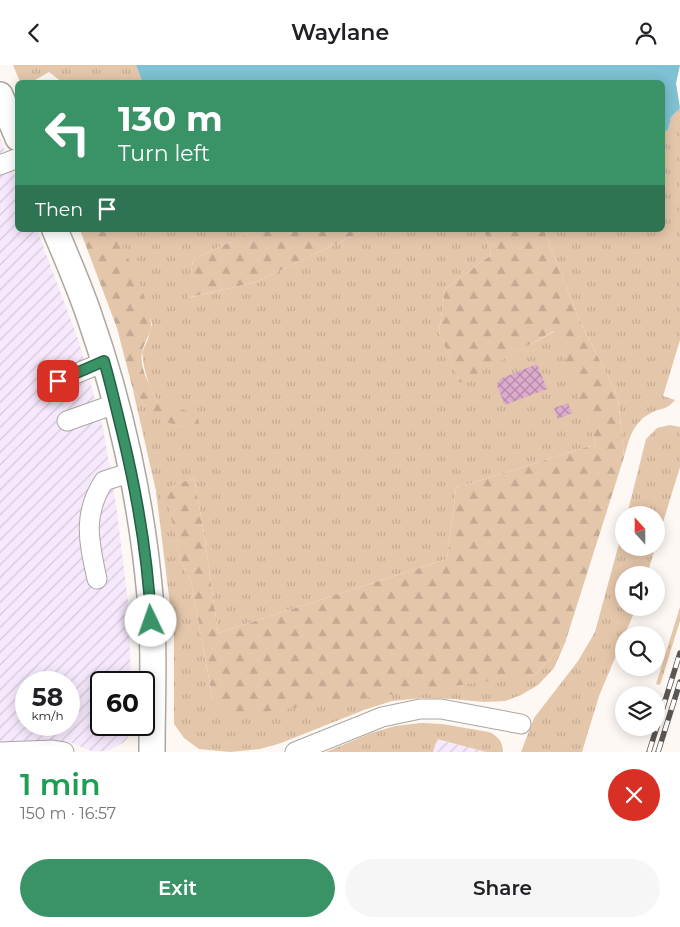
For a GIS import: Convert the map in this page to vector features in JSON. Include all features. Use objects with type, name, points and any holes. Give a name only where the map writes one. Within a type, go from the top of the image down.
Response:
[{"type":"main road","points":[[0,95],[15,131]]},
{"type":"main road","points":[[56,232],[89,315],[104,361],[132,472],[150,596],[152,752]]},
{"type":"street","points":[[0,165],[15,159]]},
{"type":"street","points":[[58,381],[104,361]]},
{"type":"street","points":[[67,421],[115,404]]},
{"type":"street","points":[[97,579],[90,543],[89,515],[99,488],[104,481],[132,472]]},
{"type":"street","points":[[296,752],[382,717],[420,709],[441,709],[521,724]]},
{"type":"street","points":[[0,752],[53,749],[64,752]]},
{"type":"shaded area","points":[[0,138],[15,176],[15,232],[38,232],[78,339],[103,428],[116,504],[128,602],[131,671],[90,671],[90,736],[129,736],[124,742],[108,751],[91,751],[70,742],[0,743]]},
{"type":"shaded area","points":[[436,739],[486,752],[433,752]]},
{"type":"green space","points":[[13,65],[136,65],[142,80],[59,80],[49,72],[35,80],[19,80]]},
{"type":"green space","points":[[680,108],[680,340],[663,396],[675,400],[669,406],[651,413],[640,421],[630,438],[624,457],[618,397],[579,319],[545,232],[665,232],[665,131],[668,130],[671,117]]},
{"type":"green space","points":[[81,232],[116,232],[136,276],[149,313],[151,327],[142,352],[142,365],[146,378],[158,402],[190,412],[198,419],[202,432],[158,419],[145,406],[133,390],[117,328]]},
{"type":"green space","points":[[116,232],[250,232],[193,260],[188,298],[256,282],[361,232],[485,232],[491,255],[445,289],[439,332],[460,382],[555,331],[596,444],[456,488],[447,559],[218,633],[194,478],[166,488],[181,562],[191,581],[213,701],[534,675],[565,643],[554,668],[538,685],[521,695],[505,701],[484,702],[422,698],[392,701],[281,743],[260,749],[230,752],[199,749],[184,738],[174,724],[174,637],[156,491],[133,390],[145,406],[178,426],[201,431],[158,402],[149,385],[142,352],[152,324],[144,297]]},
{"type":"green space","points":[[250,232],[361,232],[256,282],[187,298],[193,260]]},
{"type":"green space","points":[[485,232],[545,232],[579,319],[618,397],[624,457],[565,643],[534,675],[227,717],[213,701],[191,581],[181,562],[165,488],[194,478],[218,633],[447,559],[456,488],[596,444],[554,331],[460,383],[439,332],[445,289],[491,255]]},
{"type":"green space","points":[[670,425],[680,427],[680,467],[665,516],[665,506],[629,506],[646,439],[657,428]]},
{"type":"green space","points":[[616,556],[653,556],[650,566],[615,566],[615,616],[633,616],[628,626],[615,626],[615,658],[599,696],[582,752],[521,752],[534,718],[578,661],[595,632]]},
{"type":"green space","points":[[680,607],[680,621],[665,669],[665,655]]},
{"type":"green space","points":[[658,676],[663,676],[660,685],[656,684]]},
{"type":"green space","points":[[421,723],[442,724],[489,732],[499,740],[503,752],[486,752],[437,739],[433,752],[326,752],[371,733],[395,726]]},
{"type":"water","points":[[136,65],[680,65],[676,83],[680,108],[671,117],[668,130],[665,131],[665,80],[142,80]]},
{"type":"building","points":[[537,364],[547,389],[505,405],[497,386],[500,379]]},
{"type":"building","points":[[568,403],[572,413],[558,419],[554,408]]},
{"type":"railway","points":[[649,752],[680,653]]},
{"type":"railway","points":[[658,752],[680,682]]},
{"type":"route","points":[[58,381],[104,361],[132,472],[141,525],[150,596],[151,621]]}]
